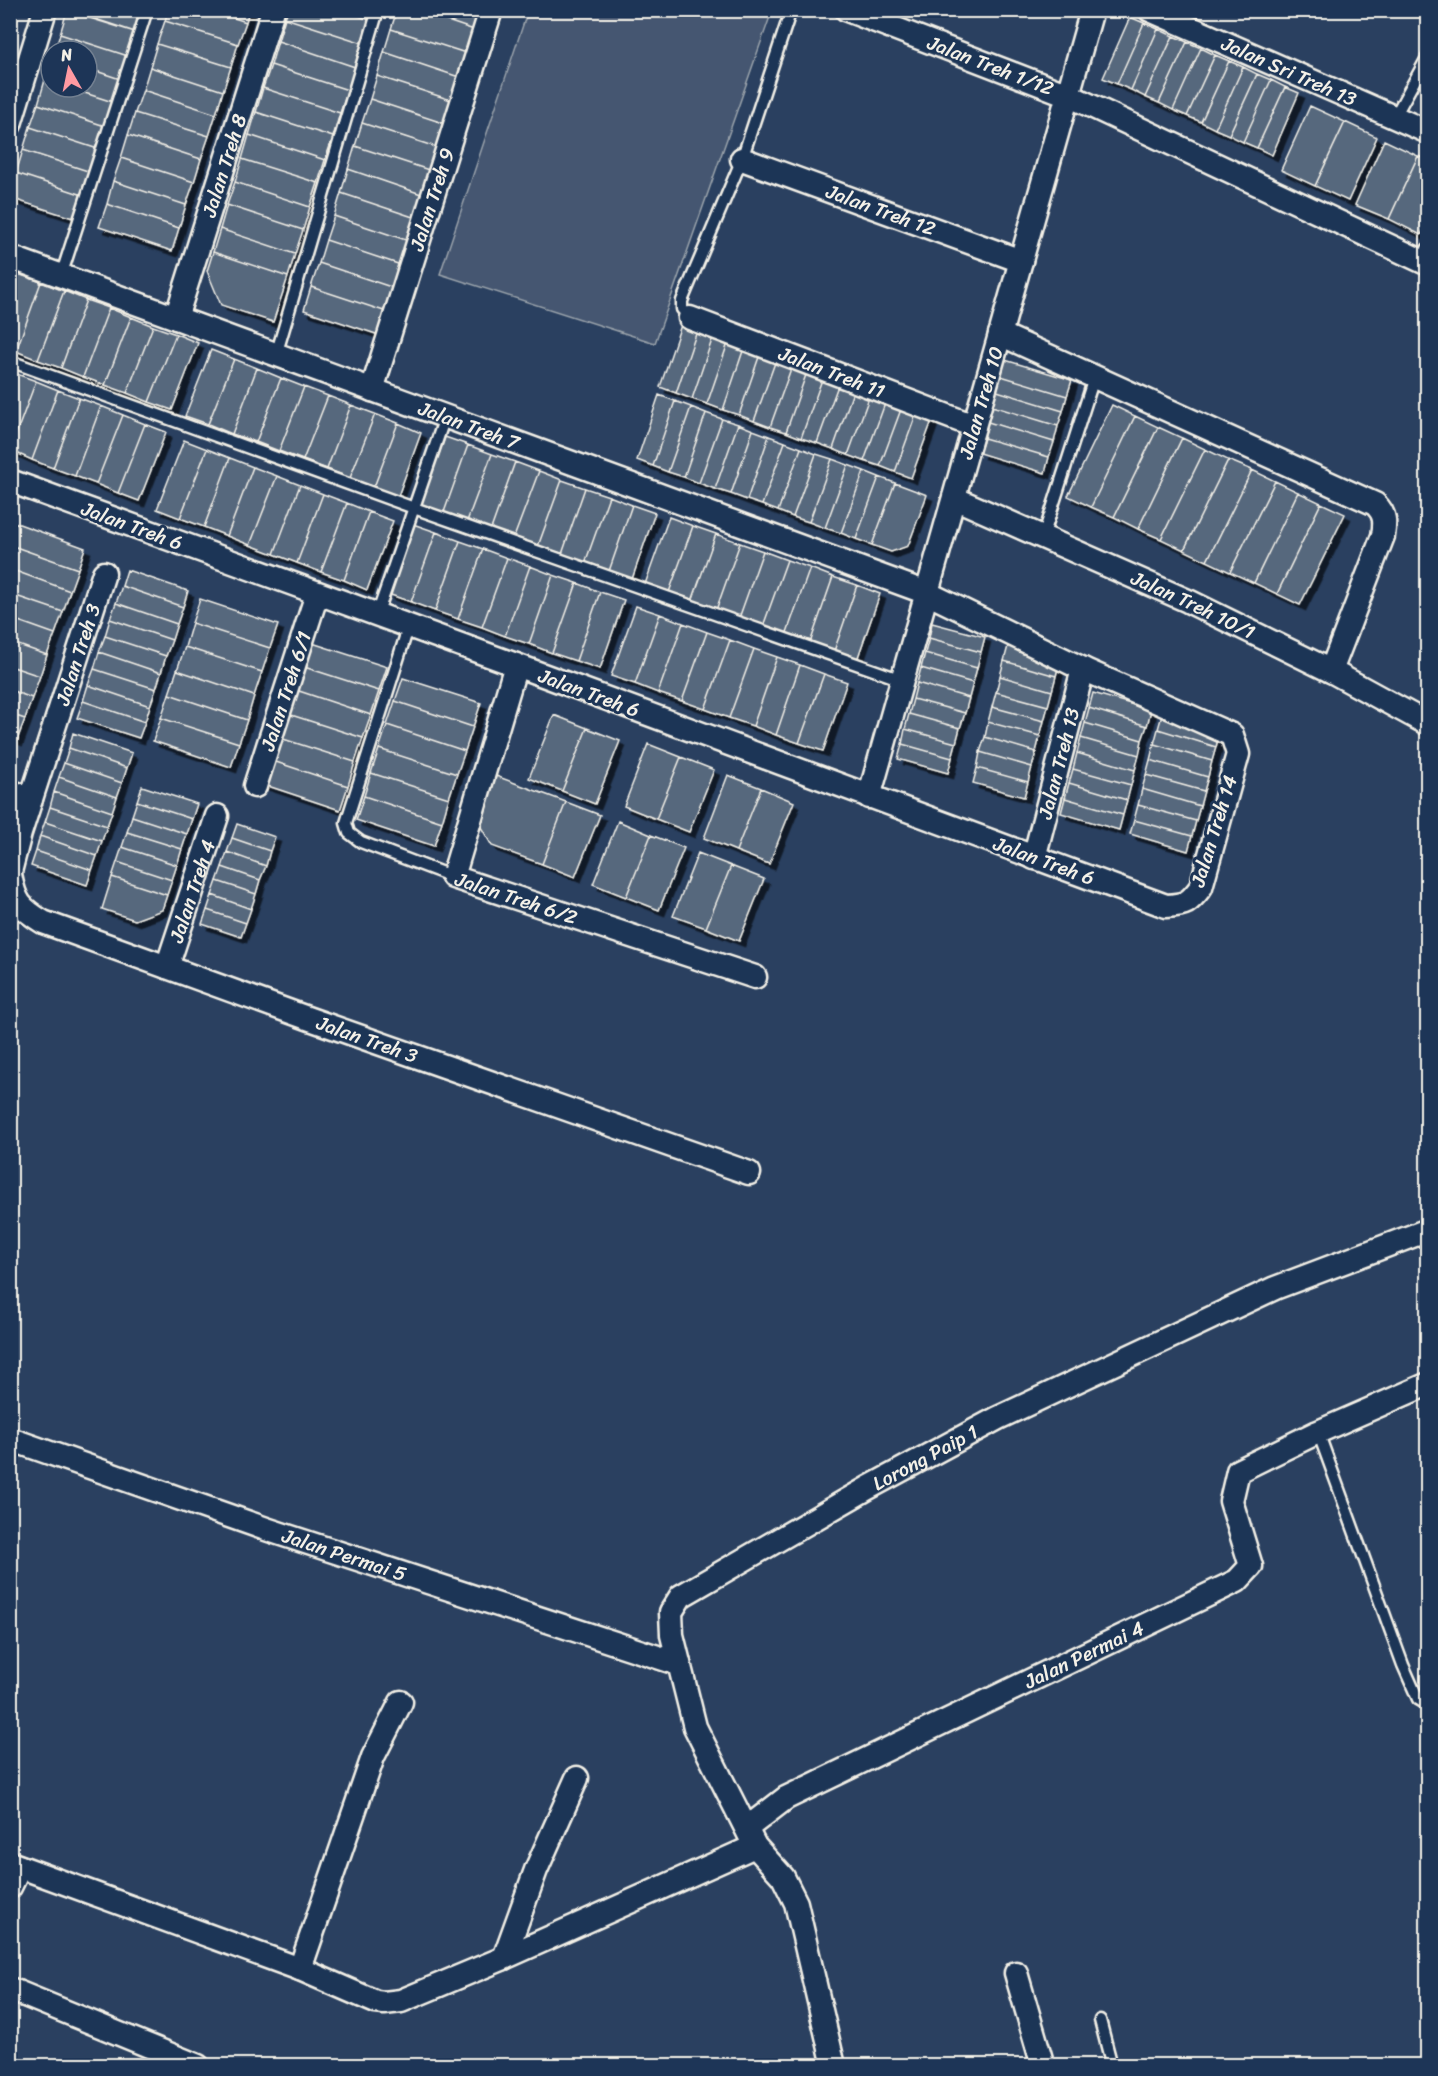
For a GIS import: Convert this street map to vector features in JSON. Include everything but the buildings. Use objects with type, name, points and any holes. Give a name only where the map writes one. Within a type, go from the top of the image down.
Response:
[{"type":"street","points":[[10,124],[45,10]]},
{"type":"street","name":"Jalan Treh 8","points":[[176,318],[273,10]]},
{"type":"street","name":"Jalan Treh 9","points":[[372,390],[491,10]]},
{"type":"street","name":"Jalan Treh 1/12","points":[[847,10],[1068,95],[1426,255]]},
{"type":"street","name":"Jalan Treh 10","points":[[869,797],[1092,10]]},
{"type":"street","name":"Jalan Sri Treh 13","points":[[1150,10],[1428,132]]},
{"type":"street","name":"Jalan Treh 12","points":[[742,159],[1021,261]]},
{"type":"street","name":"Jalan Treh 7","points":[[10,257],[927,593],[1083,669],[1232,735]]},
{"type":"street","name":"Jalan Treh 11","points":[[690,318],[974,426]]},
{"type":"street","points":[[1000,334],[1375,504],[1382,511],[1385,522],[1383,537],[1331,671]]},
{"type":"street","name":"Jalan Treh 6","points":[[12,485],[516,665],[1166,906]]},
{"type":"street","name":"Jalan Treh 10/1","points":[[954,498],[1188,601],[1331,671],[1428,724]]},
{"type":"street","name":"Jalan Treh 3","points":[[104,573],[21,795],[10,873],[14,895],[23,911],[43,922],[167,967],[749,1173]]},
{"type":"street","name":"Jalan Treh 6/1","points":[[255,786],[317,594]]},
{"type":"street","name":"Jalan Treh 6/2","points":[[516,665],[453,877],[755,977]]},
{"type":"street","name":"Jalan Treh 13","points":[[1034,858],[1083,669]]},
{"type":"street","name":"Jalan Treh 14","points":[[1166,906],[1180,905],[1190,901],[1201,887],[1238,754],[1232,735]]},
{"type":"street","name":"Jalan Treh 4","points":[[167,967],[217,816]]},
{"type":"street","name":"Lorong Paip 1","points":[[834,2066],[796,1902],[783,1877],[751,1837],[695,1727],[672,1635],[671,1612],[681,1596],[868,1488],[998,1418],[1275,1288],[1428,1230]]},
{"type":"street","points":[[1318,1432],[1428,1384]]},
{"type":"street","name":"Jalan Permai 4","points":[[751,1837],[786,1798],[1237,1581],[1251,1566],[1232,1501],[1238,1471],[1318,1432]]},
{"type":"street","name":"Jalan Permai 5","points":[[10,1439],[269,1530],[679,1664]]},
{"type":"street","points":[[300,1969],[373,1757],[401,1702]]},
{"type":"street","points":[[504,1958],[536,1870],[577,1778]]},
{"type":"street","points":[[14,1872],[300,1969],[376,2002],[384,2003],[401,2001],[504,1958],[751,1837]]},
{"type":"street","points":[[1016,1973],[1043,2066]]},
{"type":"street","points":[[10,1989],[198,2066]]},
{"type":"lane","points":[[61,276],[147,10]]},
{"type":"lane","points":[[276,355],[378,10]]},
{"type":"lane","points":[[690,318],[682,309],[682,301],[742,159],[791,10]]},
{"type":"lane","points":[[1394,118],[1428,56]]},
{"type":"lane","points":[[10,360],[414,508],[902,680]]},
{"type":"lane","points":[[1044,537],[1094,378]]},
{"type":"lane","points":[[377,616],[446,417]]},
{"type":"lane","points":[[408,628],[346,823],[349,833],[361,842],[453,877]]},
{"type":"lane","points":[[1318,1432],[1403,1665],[1418,1699],[1428,1705]]},
{"type":"lane","points":[[1100,2020],[1112,2066]]},
{"type":"shaded area","points":[[528,10],[772,11],[655,343],[440,274]]}]
